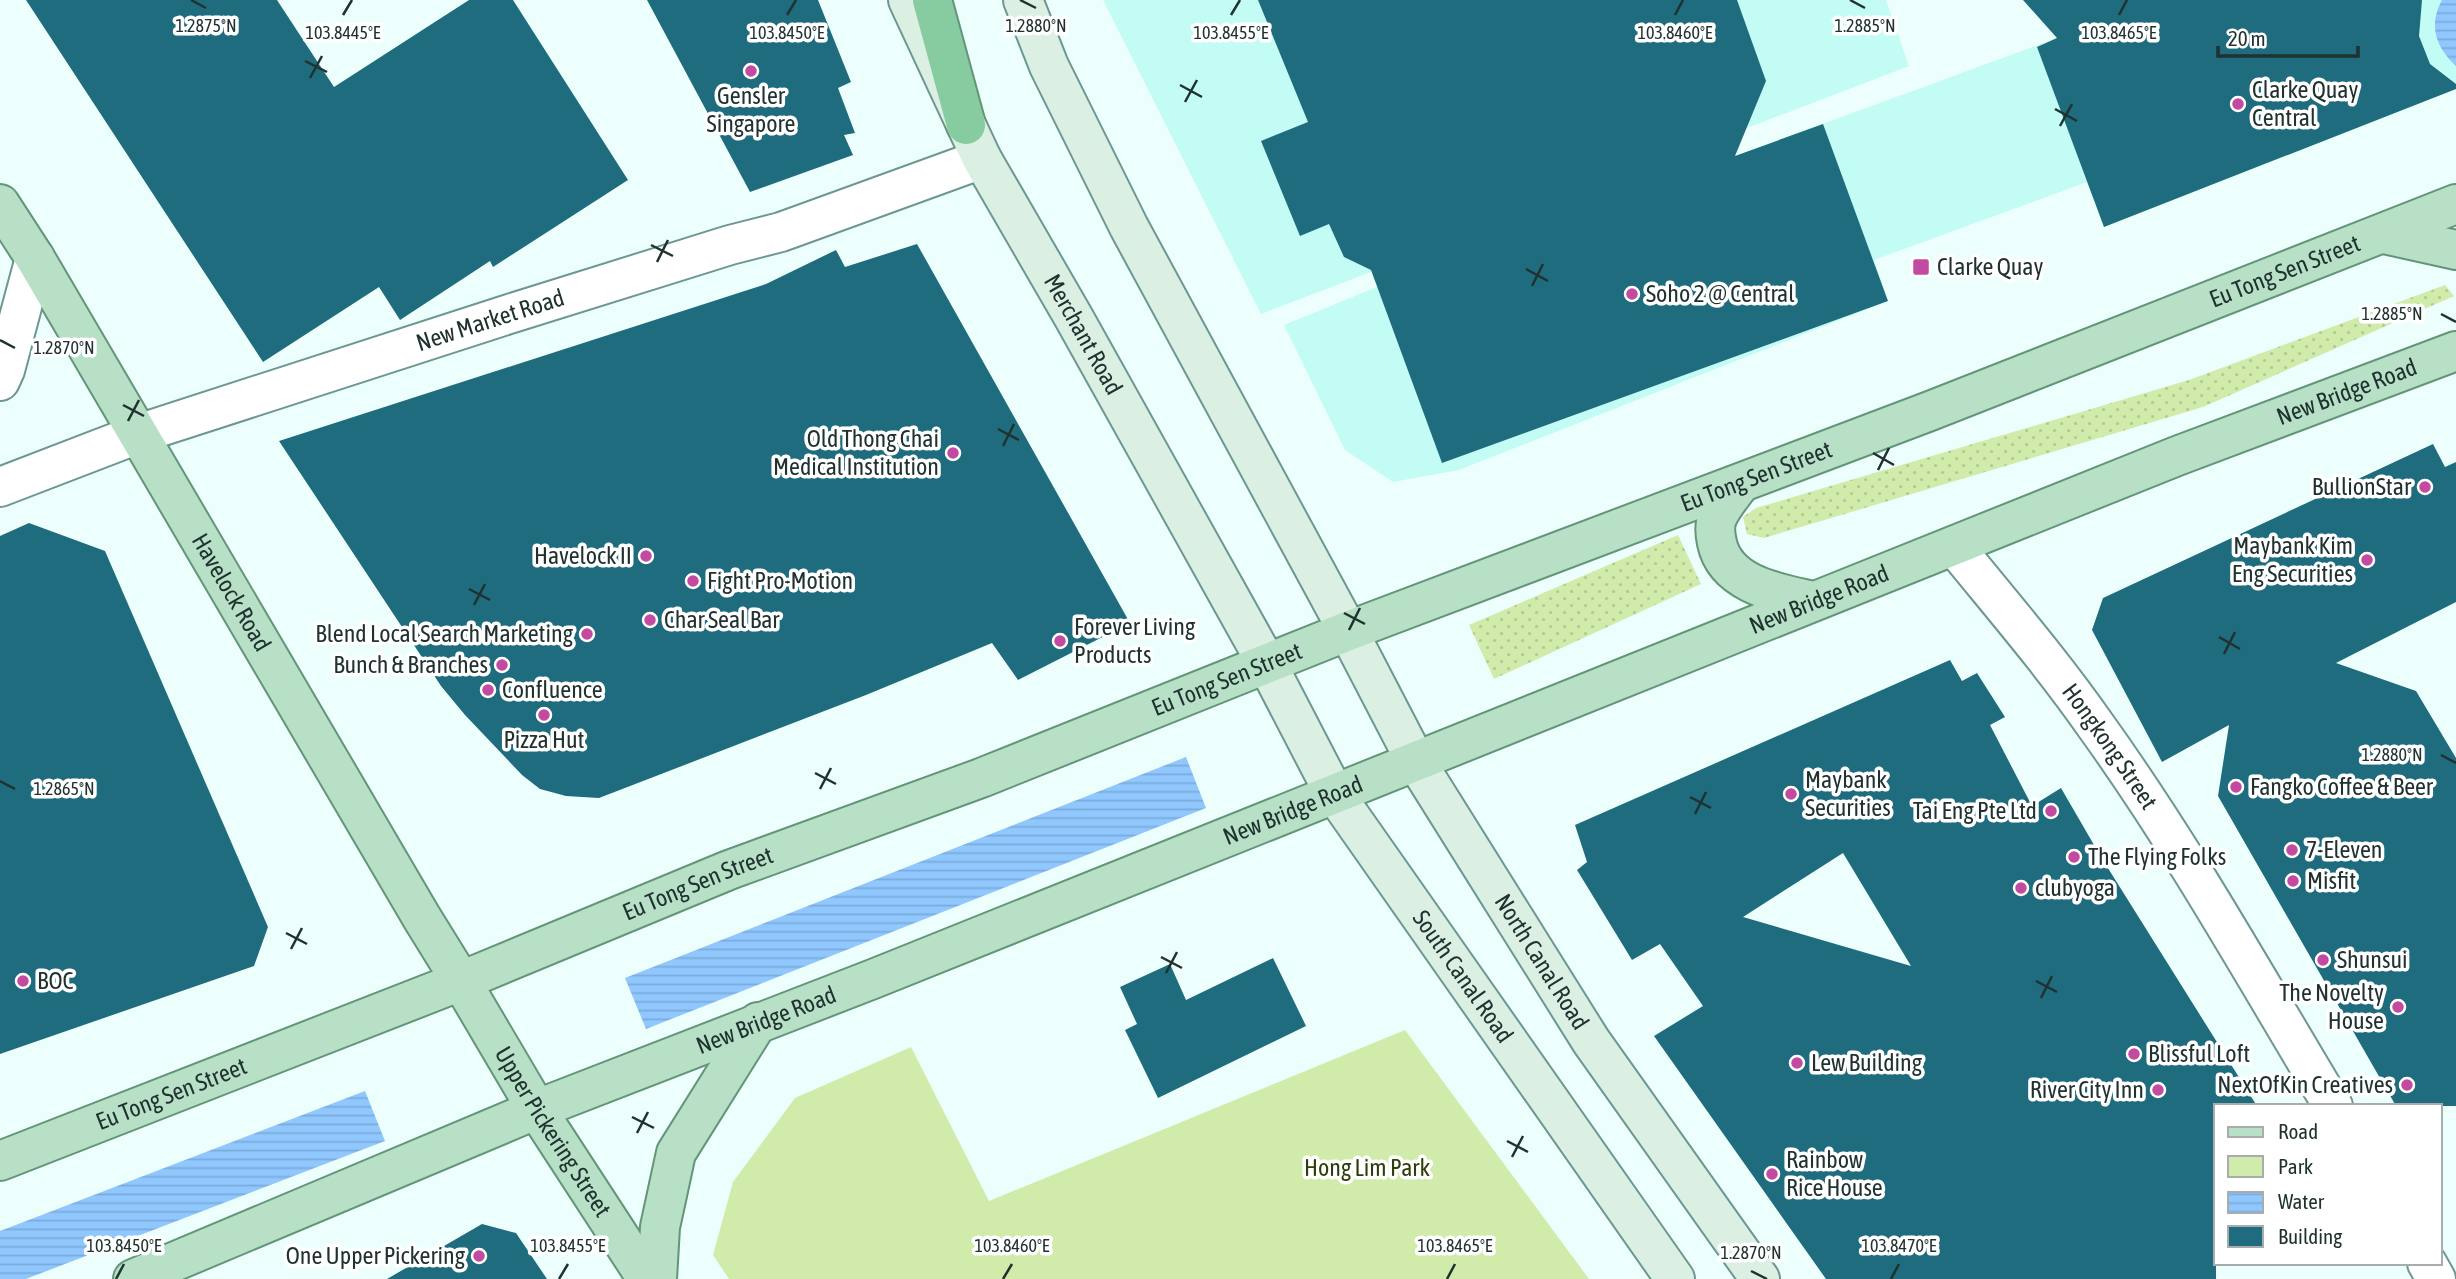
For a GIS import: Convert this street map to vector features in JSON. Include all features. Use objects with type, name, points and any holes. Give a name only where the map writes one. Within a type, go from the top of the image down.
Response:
[{"type":"highway","points":[[932,0],[966,125]]},
{"type":"main road","name":"Merchant Road","points":[[908,0],[982,159],[1267,664]]},
{"type":"main road","points":[[1023,0],[1049,66],[1129,227],[1348,631]]},
{"type":"main road","name":"Havelock Road","points":[[0,204],[35,258],[461,981]]},
{"type":"main road","name":"Eu Tong Sen Street","points":[[0,1161],[461,981],[729,870],[981,778],[1348,631],[1739,485],[2456,204]]},
{"type":"main road","points":[[2384,234],[2456,250]]},
{"type":"main road","name":"New Bridge Road","points":[[133,1279],[177,1272],[537,1110],[873,979],[2177,456],[2456,351]]},
{"type":"main road","points":[[1739,485],[1717,517],[1715,533],[1719,551],[1735,574],[1767,590],[1813,601]]},
{"type":"main road","name":"North Canal Road","points":[[1348,631],[1415,760],[1591,1041],[1760,1279]]},
{"type":"main road","name":"South Canal Road","points":[[1267,664],[1334,793],[1675,1279]]},
{"type":"main road","name":"Upper Pickering Street","points":[[461,981],[537,1110],[647,1279]]},
{"type":"main road","points":[[657,1279],[660,1227],[676,1153],[758,1022]]},
{"type":"street","name":"New Market Road","points":[[0,487],[138,434],[530,307],[730,245],[781,232],[982,159]]},
{"type":"street","points":[[0,380],[35,258]]},
{"type":"street","name":"Hongkong Street","points":[[1954,546],[2038,649],[2132,777],[2332,1104]]},
{"type":"shaded area","points":[[1103,0],[1886,0],[1909,66],[1261,314]]},
{"type":"shaded area","name":"Clarke Quay Central","points":[[2023,0],[2456,0],[2456,89],[2104,227],[2087,182],[1874,260],[1888,301],[1459,470],[1393,482],[1345,450],[1284,325],[1377,287],[2057,38]]},
{"type":"green space","points":[[2445,285],[2454,296],[2203,407],[1764,538],[1747,534],[1743,517],[1756,508],[2189,380]]},
{"type":"green space","points":[[1678,535],[1701,584],[1494,679],[1469,625]]},
{"type":"green space","name":"Hong Lim Park","points":[[1405,1030],[1589,1279],[729,1279],[713,1255],[733,1182],[795,1098],[911,1047],[989,1201]]},
{"type":"water","points":[[2442,0],[2456,0],[2456,66],[2443,52],[2436,36],[2435,18]]},
{"type":"water","points":[[1186,757],[1206,808],[646,1029],[625,978]]},
{"type":"water","points":[[365,1091],[385,1141],[26,1279],[0,1279],[0,1231]]},
{"type":"building","points":[[26,0],[277,0],[334,87],[469,0],[513,0],[628,180],[493,267],[490,261],[400,320],[379,287],[263,362]]},
{"type":"building","points":[[647,0],[818,0],[851,82],[838,88],[855,133],[844,135],[853,155],[750,192]]},
{"type":"building","points":[[1258,0],[1737,0],[1766,81],[1735,156],[1823,124],[1888,301],[1442,463],[1371,270],[1344,257],[1329,224],[1300,236],[1261,141],[1308,122]]},
{"type":"building","name":"Clarke Quay Central","points":[[2023,0],[2422,0],[2419,36],[2430,64],[2456,84],[2456,89],[2104,227],[2037,47],[2057,38]]},
{"type":"building","name":"Havelock II","points":[[917,244],[1130,623],[1018,680],[992,643],[866,695],[599,798],[566,796],[540,789],[522,775],[441,686],[279,441],[766,284],[836,250],[845,267]]},
{"type":"building","points":[[2433,444],[2445,467],[2456,462],[2456,602],[2336,663],[2416,691],[2456,758],[2456,1106],[2395,1104],[2218,796],[2229,725],[2162,762],[2092,630],[2103,598]]},
{"type":"building","points":[[29,523],[105,551],[268,927],[254,966],[0,1054],[0,536]]},
{"type":"building","points":[[1950,660],[1962,681],[1977,673],[2005,717],[1990,725],[2032,806],[2061,788],[2101,857],[2256,1104],[2214,1104],[2216,1279],[1826,1279],[1654,1036],[1703,1006],[1660,944],[1632,960],[1577,870],[1587,862],[1575,825]],"holes":[[[1843,853],[1911,966],[1743,917]]]},
{"type":"building","points":[[1273,958],[1306,1026],[1158,1098],[1125,1030],[1137,1024],[1120,987],[1170,964],[1186,1000]]},
{"type":"building","name":"One Upper Pickering","points":[[482,1224],[516,1233],[547,1279],[387,1279]]},
{"type":"place","name":"Gensler Singapore","points":[[751,71]]},
{"type":"place","name":"Clarke Quay Central","points":[[2238,104]]},
{"type":"place","name":"Clarke Quay","points":[[1921,267]]},
{"type":"place","name":"Soho 2 @ Central","points":[[1632,294]]},
{"type":"place","name":"Old Thong Chai Medical Institution","points":[[953,453]]},
{"type":"place","name":"BullionStar","points":[[2425,487]]},
{"type":"place","name":"Havelock II","points":[[646,556]]},
{"type":"place","name":"Maybank Kim Eng Securities","points":[[2367,560]]},
{"type":"place","name":"Fight Pro-Motion","points":[[693,581]]},
{"type":"place","name":"Char Seal Bar","points":[[650,620]]},
{"type":"place","name":"Blend Local Search Marketing","points":[[587,634]]},
{"type":"place","name":"Forever Living Products","points":[[1060,641]]},
{"type":"place","name":"Bunch & Branches","points":[[502,665]]},
{"type":"place","name":"Confluence","points":[[488,690]]},
{"type":"place","name":"Pizza Hut","points":[[544,715]]},
{"type":"place","name":"Fangko Coffee & Beer","points":[[2236,787]]},
{"type":"place","name":"Maybank Securities","points":[[1791,794]]},
{"type":"place","name":"Tai Eng Pte Ltd","points":[[2051,811]]},
{"type":"place","name":"7-Eleven","points":[[2292,850]]},
{"type":"place","name":"The Flying Folks","points":[[2074,857]]},
{"type":"place","name":"Misfit","points":[[2293,881]]},
{"type":"place","name":"clubyoga","points":[[2021,888]]},
{"type":"place","name":"Shunsui","points":[[2323,960]]},
{"type":"place","name":"BOC","points":[[23,981]]},
{"type":"place","name":"The Novelty House","points":[[2398,1007]]},
{"type":"place","name":"Blissful Loft","points":[[2134,1054]]},
{"type":"place","name":"Lew Building","points":[[1797,1063]]},
{"type":"place","name":"NextOfKin Creatives","points":[[2407,1085]]},
{"type":"place","name":"River City Inn","points":[[2158,1090]]},
{"type":"place","name":"Rainbow Rice House","points":[[1772,1174]]},
{"type":"place","name":"One Upper Pickering","points":[[479,1256]]}]
